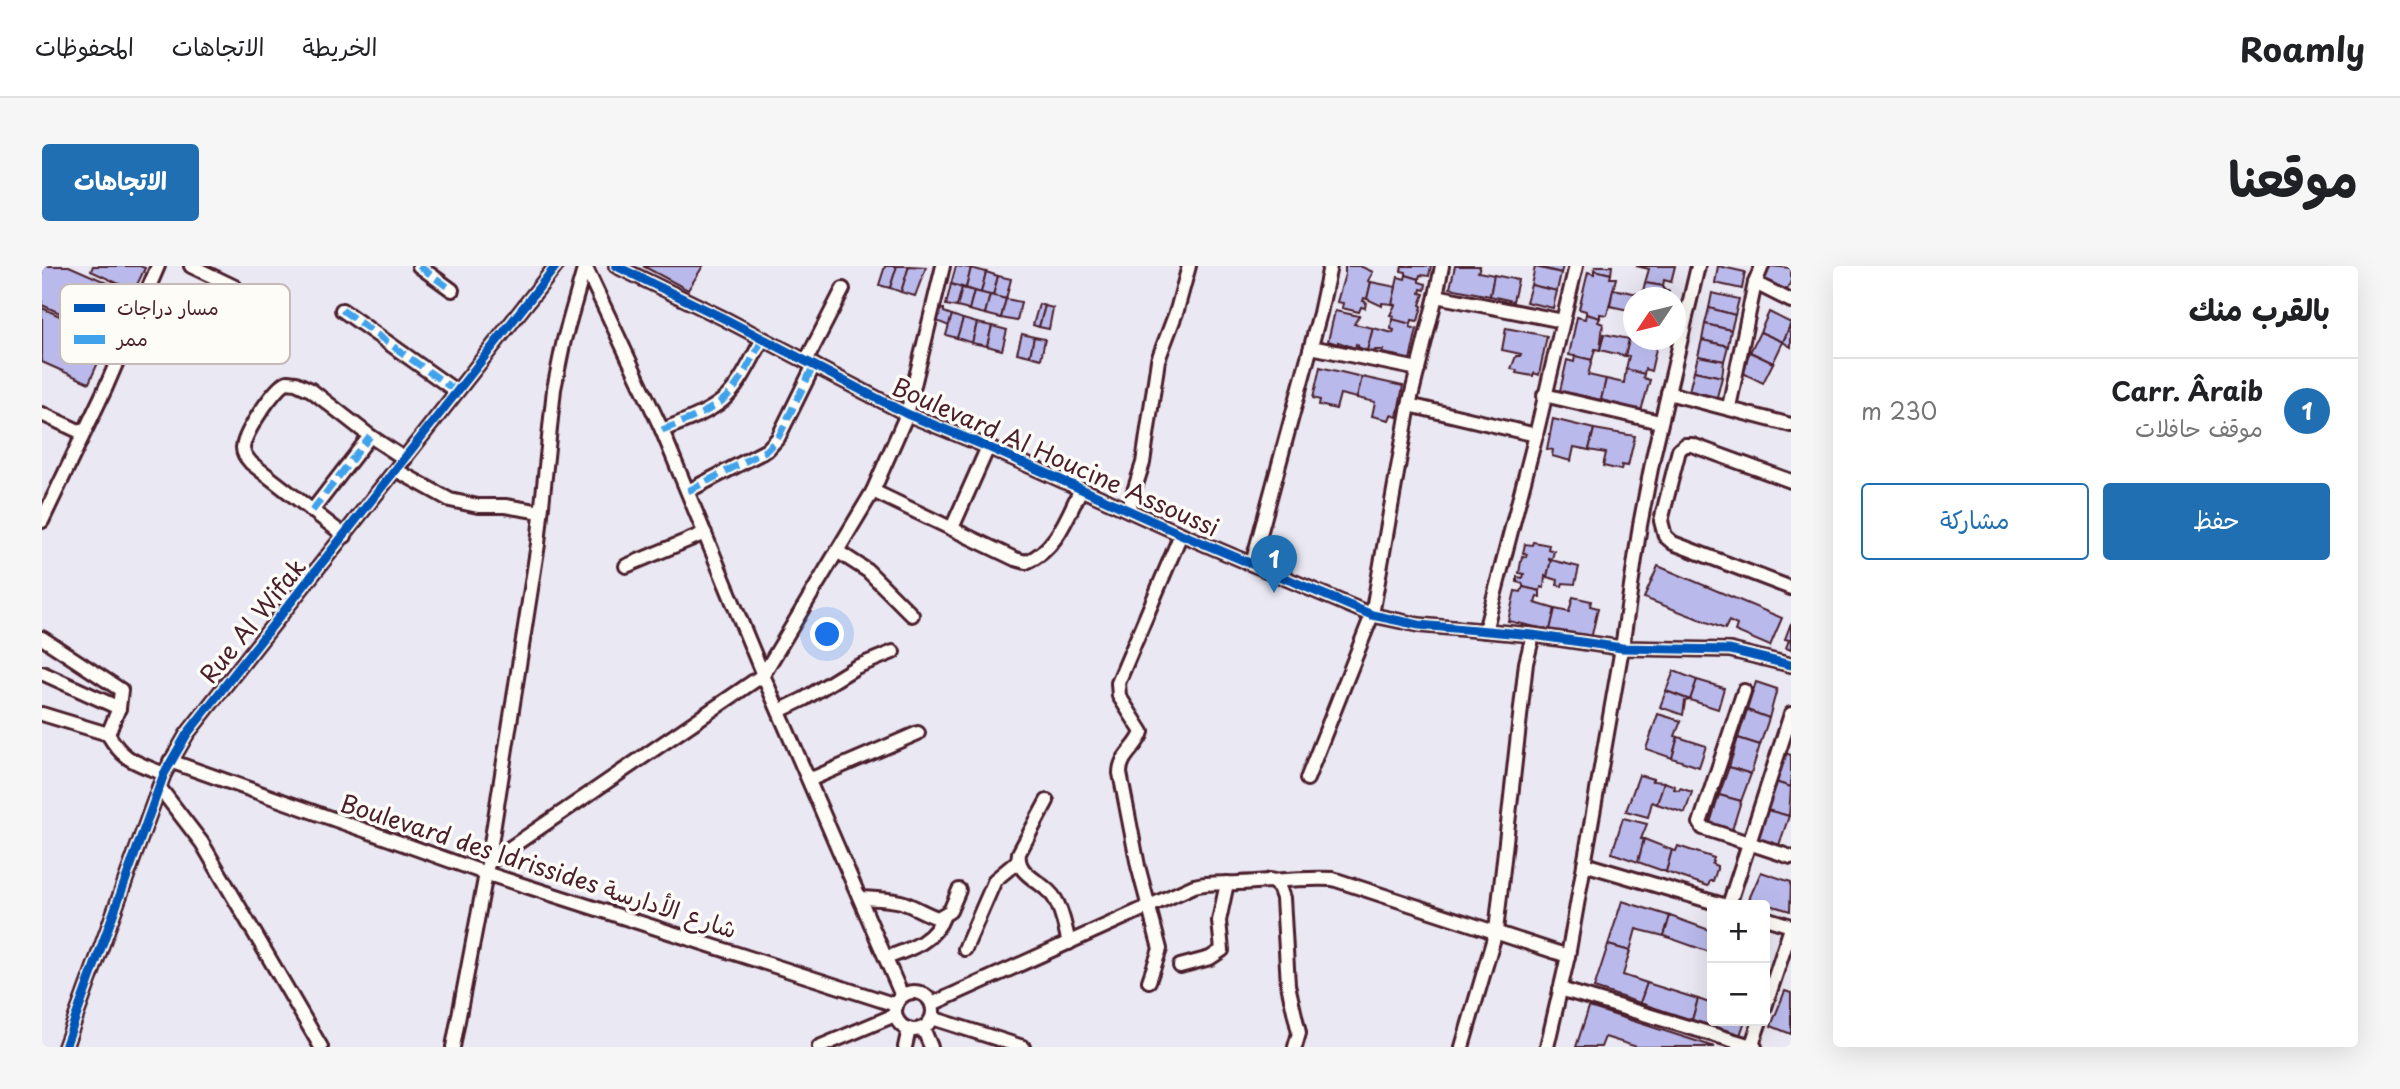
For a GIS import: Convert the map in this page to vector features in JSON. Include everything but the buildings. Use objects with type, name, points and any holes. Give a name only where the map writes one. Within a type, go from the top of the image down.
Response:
[{"type":"street","points":[[150,284],[158,266]]},
{"type":"street","points":[[191,266],[229,284]]},
{"type":"street","points":[[419,266],[452,290]]},
{"type":"street","name":"Rue Al Wifak","points":[[65,1047],[170,761],[212,701],[556,266]]},
{"type":"street","points":[[453,1047],[486,868],[538,544],[556,376],[585,266],[662,430],[763,675],[886,958],[903,1027],[916,1029],[931,1047]]},
{"type":"street","name":"Boulevard Al Houcine Assoussi","points":[[616,266],[908,414],[1372,615],[1419,625],[1533,635],[1622,648],[1730,650],[1791,665]]},
{"type":"street","points":[[486,868],[763,675],[873,491],[908,414],[943,266]]},
{"type":"street","points":[[1129,510],[1143,463],[1158,360],[1177,310],[1189,266]]},
{"type":"street","points":[[1252,564],[1311,347],[1330,266]]},
{"type":"street","points":[[1307,779],[1372,615],[1409,405],[1443,266]]},
{"type":"street","points":[[1485,631],[1576,266]]},
{"type":"street","points":[[1547,1047],[1584,864],[1622,648],[1640,525],[1660,422],[1698,266]]},
{"type":"street","points":[[1729,407],[1755,284],[1762,266]]},
{"type":"street","points":[[1755,284],[1791,301]]},
{"type":"street","points":[[688,491],[767,450],[778,438],[844,289]]},
{"type":"street","points":[[1436,296],[1563,321]]},
{"type":"street","points":[[342,310],[456,391]]},
{"type":"street","points":[[662,430],[710,409],[723,400],[735,387],[763,339]]},
{"type":"street","points":[[1311,347],[1418,369]]},
{"type":"street","points":[[42,521],[114,364]]},
{"type":"street","points":[[345,536],[251,463],[243,450],[248,435],[276,389],[288,382],[302,385],[405,459]]},
{"type":"street","points":[[1668,393],[1791,425]]},
{"type":"street","points":[[1544,395],[1660,422]]},
{"type":"street","points":[[1409,405],[1536,435]]},
{"type":"street","points":[[42,414],[83,433]]},
{"type":"street","points":[[312,511],[370,436]]},
{"type":"street","points":[[1791,481],[1692,445],[1685,445],[1679,450],[1661,521],[1665,536],[1673,543],[1791,589]]},
{"type":"street","points":[[952,528],[988,447]]},
{"type":"street","points":[[396,470],[450,500],[478,506],[505,506],[541,512]]},
{"type":"street","points":[[873,491],[1014,559],[1026,562],[1046,551],[1063,526],[1081,489]]},
{"type":"street","points":[[626,566],[705,533]]},
{"type":"street","points":[[1149,981],[1160,949],[1147,907],[1120,773],[1123,758],[1141,737],[1142,732],[1119,696],[1118,683],[1181,534]]},
{"type":"street","points":[[837,551],[868,571],[912,615]]},
{"type":"street","points":[[1462,1047],[1496,931],[1526,663],[1533,635]]},
{"type":"street","points":[[42,638],[121,690],[120,708],[108,734]]},
{"type":"street","points":[[779,711],[856,667],[893,652]]},
{"type":"street","points":[[42,673],[120,708]]},
{"type":"street","points":[[1744,691],[1700,822],[1703,828],[1791,857]]},
{"type":"street","points":[[42,713],[108,734],[126,758],[164,774]]},
{"type":"street","points":[[1731,900],[1791,714]]},
{"type":"street","points":[[809,780],[918,733]]},
{"type":"street","name":"Boulevard des Idrissides شارع الأدارسة","points":[[170,761],[898,1005]]},
{"type":"street","points":[[159,787],[202,843],[321,1047]]},
{"type":"street","points":[[1047,801],[1019,853],[1018,861],[1024,872],[1055,898],[1069,943]]},
{"type":"street","points":[[965,949],[995,880],[1018,861]]},
{"type":"street","points":[[1584,864],[1707,900]]},
{"type":"street","points":[[932,1004],[1208,882],[1305,877],[1333,879],[1567,956]]},
{"type":"street","points":[[1269,880],[1279,887],[1283,898],[1288,985],[1299,1033],[1295,1047]]},
{"type":"street","points":[[1180,966],[1210,958],[1222,950],[1219,921],[1227,883]]},
{"type":"street","points":[[860,898],[904,903],[939,918],[950,911],[959,890]]},
{"type":"street","points":[[886,958],[926,941],[939,928],[944,915]]},
{"type":"street","points":[[1770,920],[1791,927],[1770,992]]},
{"type":"street","points":[[1560,989],[1753,1047],[1759,1026]]},
{"type":"street","points":[[819,1047],[898,1005],[908,992],[923,994],[932,1004],[932,1018]]},
{"type":"street","points":[[905,1047],[916,1029],[932,1018]]},
{"type":"street","points":[[932,1018],[1023,1047]]},
{"type":"marked path","points":[[419,266],[452,290]]},
{"type":"marked path","points":[[342,310],[456,391]]},
{"type":"marked path","points":[[662,430],[702,414],[723,400],[740,379],[763,339]]},
{"type":"marked path","points":[[688,491],[767,450],[778,438],[814,365]]},
{"type":"marked path","points":[[312,511],[370,436]]},
{"type":"cycle path","points":[[65,1047],[164,774],[187,734],[556,266]]},
{"type":"cycle path","points":[[616,266],[725,319],[907,414],[1372,615],[1419,625],[1533,635],[1622,648],[1730,650],[1791,665]]},
{"type":"place","name":"Carr. Âraib","points":[[1274,593]]}]
